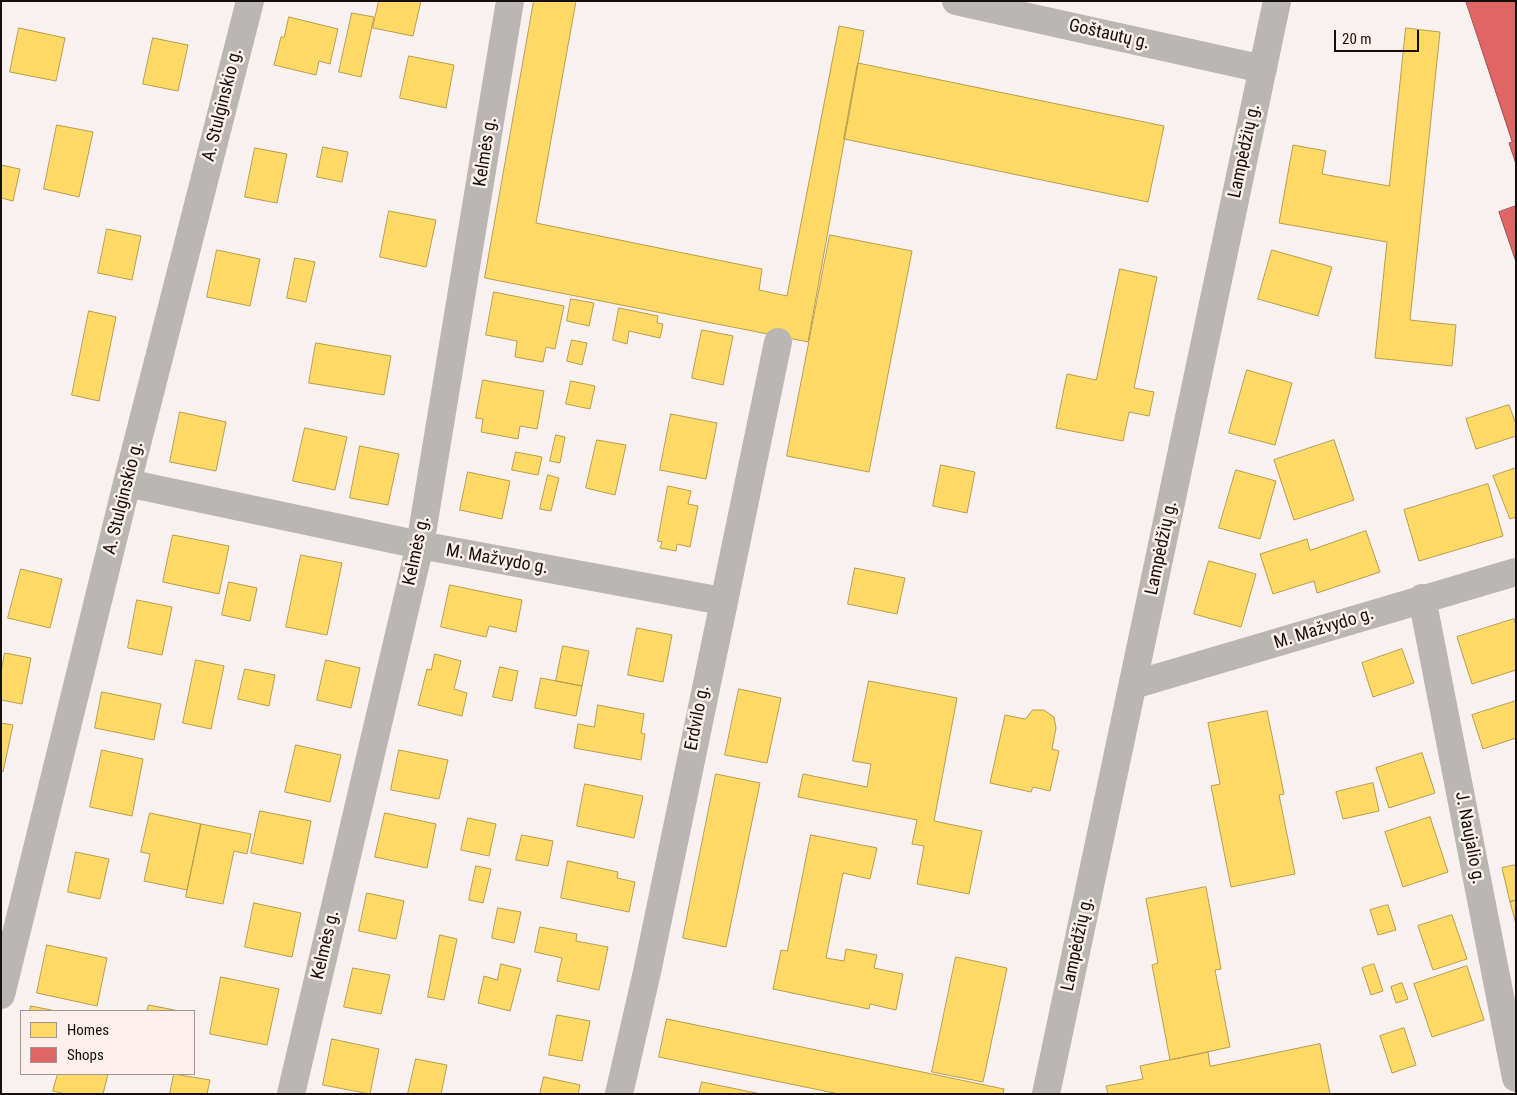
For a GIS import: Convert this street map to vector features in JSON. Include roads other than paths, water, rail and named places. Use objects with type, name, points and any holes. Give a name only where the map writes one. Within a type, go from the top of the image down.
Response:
[{"type":"street","name":"A. Stulginskio g.","points":[[1,995],[12,905],[127,483],[250,1]]},
{"type":"street","name":"Kelmės g.","points":[[291,1094],[420,546],[510,1]]},
{"type":"street","name":"Goštautų g.","points":[[956,1],[1263,69]]},
{"type":"street","name":"Lampėdžių g.","points":[[1046,1094],[1277,1]]},
{"type":"street","name":"Erdvilo g.","points":[[619,1094],[647,972],[722,601],[778,342]]},
{"type":"street","name":"M. Mažvydo g.","points":[[127,483],[420,546],[722,601]]},
{"type":"street","name":"M. Mažvydo g.","points":[[1133,685],[1281,643],[1422,598],[1516,572]]},
{"type":"street","name":"J. Naujalio g.","points":[[1422,598],[1516,1078]]}]
